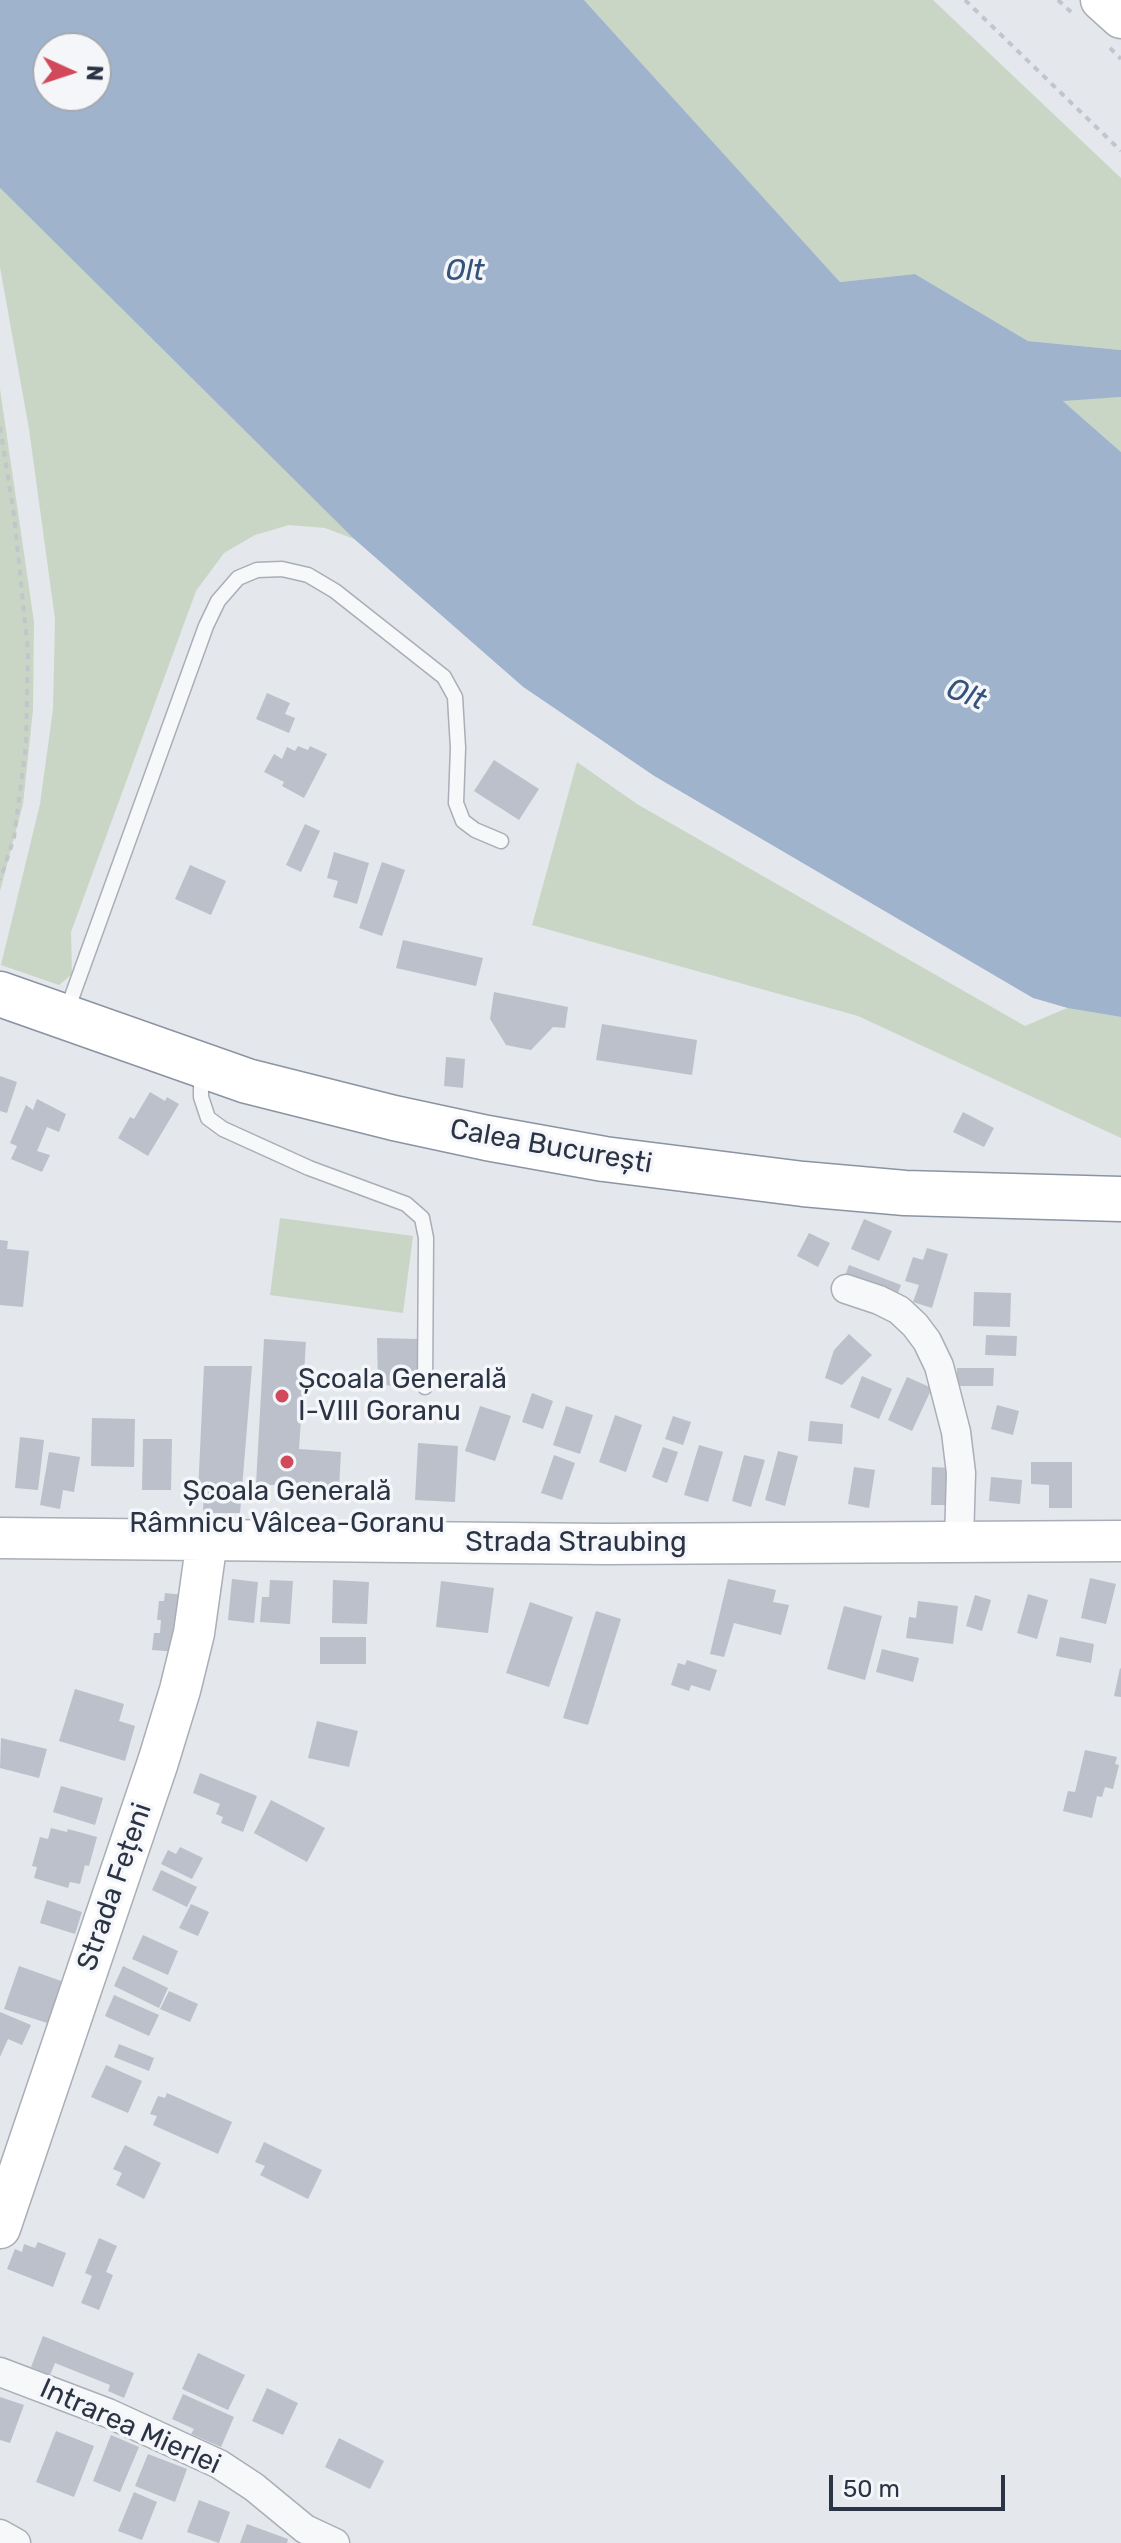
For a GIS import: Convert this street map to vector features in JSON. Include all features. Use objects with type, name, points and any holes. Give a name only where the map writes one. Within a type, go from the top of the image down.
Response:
[{"type":"highway","name":"Calea București","points":[[0,994],[201,1067],[262,1085],[394,1118],[604,1159],[704,1173],[905,1193],[1121,1199]]},
{"type":"main road","points":[[1101,0],[1121,18]]},
{"type":"main road","name":"Strada Straubing","points":[[0,1538],[607,1544],[1121,1541]]},
{"type":"main road","name":"Strada Fețeni","points":[[0,2228],[180,1690],[194,1633],[207,1540]]},
{"type":"street","points":[[846,1289],[899,1310],[927,1341],[939,1366],[948,1391],[961,1473],[959,1541]]},
{"type":"street","name":"Intrarea Mierlei","points":[[0,2372],[108,2413],[219,2464],[254,2487],[305,2529],[335,2543]]},
{"type":"street","points":[[0,2534],[16,2543]]},
{"type":"lane","points":[[64,1018],[206,626],[218,601],[238,578],[257,570],[282,569],[308,575],[335,591],[444,677],[455,697],[458,748],[456,803],[463,821],[501,841]]},
{"type":"lane","points":[[201,1067],[201,1097],[208,1118],[223,1129],[309,1168],[406,1204],[422,1218],[426,1238],[425,1387]]},
{"type":"path","points":[[965,0],[1121,151]]},
{"type":"path","points":[[0,427],[14,515],[28,651],[26,745],[14,838],[0,880]]},
{"type":"green space","points":[[584,0],[933,0],[1121,178],[1121,350],[1028,341],[915,274],[840,282]]},
{"type":"green space","points":[[0,188],[354,539],[325,528],[289,525],[255,535],[224,553],[196,591],[71,932],[72,974],[59,985],[1,965],[40,804],[53,709],[55,619],[29,429],[0,267]]},
{"type":"green space","points":[[0,389],[34,622],[33,710],[23,804],[0,891]]},
{"type":"green space","points":[[1121,397],[1121,452],[1062,400]]},
{"type":"green space","points":[[577,762],[637,804],[1025,1026],[1067,1008],[1121,1017],[1121,1138],[858,1016],[532,925]]},
{"type":"green space","points":[[280,1218],[413,1236],[403,1313],[270,1295]]},
{"type":"water","name":"Olt","points":[[0,0],[584,0],[840,282],[915,274],[1028,341],[1121,350],[1121,397],[1063,401],[1121,452],[1121,1017],[1067,1008],[1033,998],[654,776],[523,687],[354,539],[0,188]]},
{"type":"pier","points":[[344,536],[354,539],[523,687],[654,776],[1032,998],[1067,1008],[1061,1010],[1031,1002],[651,779],[520,690]]},
{"type":"building","points":[[267,693],[290,703],[285,714],[295,718],[289,733],[256,719]]},
{"type":"building","points":[[298,746],[308,750],[310,746],[327,754],[304,798],[282,786],[284,782],[264,772],[274,754],[282,759],[287,747],[295,751]]},
{"type":"building","points":[[494,760],[539,789],[519,820],[474,791]]},
{"type":"building","points":[[305,824],[320,831],[301,872],[286,865]]},
{"type":"building","points":[[334,852],[369,863],[357,904],[333,897],[338,881],[327,878]]},
{"type":"building","points":[[382,862],[405,870],[382,936],[359,928]]},
{"type":"building","points":[[190,865],[226,881],[211,915],[175,899]]},
{"type":"building","points":[[403,940],[483,958],[476,986],[396,968]]},
{"type":"building","points":[[494,992],[568,1007],[565,1028],[553,1027],[531,1050],[506,1045],[490,1019]]},
{"type":"building","points":[[602,1024],[697,1040],[692,1075],[596,1060]]},
{"type":"building","points":[[446,1057],[465,1059],[463,1088],[444,1086]]},
{"type":"building","points":[[0,1076],[17,1082],[7,1113],[0,1111]]},
{"type":"building","points":[[150,1092],[165,1101],[167,1097],[179,1104],[148,1156],[118,1138]]},
{"type":"building","points":[[37,1099],[66,1114],[59,1132],[47,1127],[37,1151],[50,1155],[42,1172],[11,1159],[17,1146],[10,1143],[26,1105],[33,1110]]},
{"type":"building","points":[[963,1112],[994,1128],[984,1147],[953,1132]]},
{"type":"building","points":[[864,1219],[892,1231],[879,1261],[851,1249]]},
{"type":"building","points":[[809,1233],[830,1243],[818,1267],[797,1256]]},
{"type":"building","points":[[0,1240],[8,1241],[7,1249],[29,1251],[23,1307],[0,1305]]},
{"type":"building","points":[[927,1248],[948,1254],[932,1308],[913,1302],[919,1285],[905,1281],[913,1257],[923,1260]]},
{"type":"building","points":[[849,1265],[901,1285],[895,1301],[843,1281]]},
{"type":"building","points":[[974,1292],[1011,1293],[1010,1327],[973,1326]]},
{"type":"building","points":[[849,1334],[872,1355],[842,1385],[825,1378],[834,1350]]},
{"type":"building","points":[[986,1335],[1017,1336],[1016,1356],[985,1355]]},
{"type":"building","points":[[377,1338],[419,1339],[416,1385],[378,1384]]},
{"type":"building","name":"Școala Generală I-VIII Goranu","points":[[264,1339],[306,1342],[299,1449],[341,1452],[339,1489],[256,1484]]},
{"type":"building","points":[[204,1366],[252,1366],[240,1513],[203,1513],[204,1491],[198,1492]]},
{"type":"building","points":[[957,1368],[994,1368],[993,1386],[957,1386]]},
{"type":"building","points":[[862,1376],[892,1389],[879,1419],[850,1407]]},
{"type":"building","points":[[907,1377],[932,1388],[912,1431],[888,1420]]},
{"type":"building","points":[[532,1393],[553,1401],[543,1429],[522,1422]]},
{"type":"building","points":[[997,1405],[1019,1411],[1013,1435],[991,1429]]},
{"type":"building","points":[[480,1406],[511,1416],[495,1461],[465,1451]]},
{"type":"building","points":[[566,1406],[593,1415],[580,1454],[553,1445]]},
{"type":"building","points":[[615,1415],[642,1425],[626,1472],[599,1462]]},
{"type":"building","points":[[673,1416],[691,1422],[683,1445],[665,1439]]},
{"type":"building","points":[[92,1418],[135,1419],[134,1467],[91,1466]]},
{"type":"building","points":[[810,1421],[843,1424],[842,1444],[808,1441]]},
{"type":"building","points":[[20,1437],[44,1440],[38,1490],[15,1488]]},
{"type":"building","points":[[143,1439],[172,1439],[171,1490],[142,1490]]},
{"type":"building","points":[[418,1443],[458,1446],[455,1502],[415,1500]]},
{"type":"building","points":[[699,1445],[723,1452],[708,1502],[684,1495]]},
{"type":"building","points":[[663,1447],[678,1452],[667,1483],[652,1477]]},
{"type":"building","points":[[778,1451],[798,1456],[785,1506],[765,1500]]},
{"type":"building","points":[[49,1452],[80,1457],[74,1492],[63,1490],[60,1509],[40,1505]]},
{"type":"building","points":[[554,1455],[575,1463],[562,1500],[541,1493]]},
{"type":"building","points":[[744,1455],[765,1460],[751,1507],[732,1501]]},
{"type":"building","points":[[1031,1462],[1072,1462],[1072,1508],[1049,1508],[1049,1485],[1031,1484]]},
{"type":"building","points":[[854,1467],[875,1470],[869,1508],[848,1504]]},
{"type":"building","points":[[932,1467],[952,1468],[951,1505],[931,1505]]},
{"type":"building","points":[[991,1477],[1022,1480],[1020,1504],[989,1501]]},
{"type":"building","points":[[1090,1578],[1116,1584],[1106,1624],[1081,1618]]},
{"type":"building","points":[[232,1579],[258,1582],[254,1623],[228,1620]]},
{"type":"building","points":[[728,1579],[776,1590],[773,1602],[789,1605],[781,1635],[734,1623],[724,1657],[710,1654]]},
{"type":"building","points":[[270,1580],[293,1581],[290,1624],[260,1622],[262,1597],[269,1597]]},
{"type":"building","points":[[333,1580],[369,1582],[367,1624],[332,1623]]},
{"type":"building","points":[[441,1581],[494,1588],[488,1633],[436,1627]]},
{"type":"building","points":[[165,1593],[184,1595],[179,1652],[152,1650],[154,1633],[160,1633],[161,1620],[157,1620],[159,1601],[164,1601]]},
{"type":"building","points":[[1028,1594],[1048,1600],[1037,1639],[1017,1633]]},
{"type":"building","points":[[975,1595],[991,1600],[982,1631],[966,1626]]},
{"type":"building","points":[[918,1601],[958,1606],[953,1644],[906,1638],[909,1617],[916,1618]]},
{"type":"building","points":[[530,1602],[573,1617],[549,1687],[506,1673]]},
{"type":"building","points":[[844,1606],[882,1616],[865,1680],[827,1669]]},
{"type":"building","points":[[596,1611],[621,1619],[588,1725],[563,1718]]},
{"type":"building","points":[[320,1637],[366,1637],[366,1664],[320,1664]]},
{"type":"building","points":[[1060,1637],[1094,1644],[1091,1663],[1056,1656]]},
{"type":"building","points":[[882,1649],[919,1658],[913,1682],[876,1672]]},
{"type":"building","points":[[687,1660],[717,1670],[710,1691],[691,1685],[689,1691],[671,1685],[678,1663],[685,1665]]},
{"type":"building","points":[[1121,1669],[1121,1697],[1114,1696]]},
{"type":"building","points":[[75,1689],[124,1704],[119,1721],[135,1726],[125,1761],[59,1741]]},
{"type":"building","points":[[317,1721],[358,1731],[349,1767],[308,1758]]},
{"type":"building","points":[[1,1738],[47,1749],[39,1778],[0,1768]]},
{"type":"building","points":[[1085,1750],[1117,1757],[1115,1764],[1119,1765],[1113,1789],[1105,1787],[1102,1797],[1097,1796],[1092,1818],[1063,1811],[1068,1791],[1075,1792]]},
{"type":"building","points":[[200,1773],[257,1796],[243,1832],[221,1823],[223,1817],[216,1814],[220,1804],[193,1793]]},
{"type":"building","points":[[61,1786],[103,1798],[95,1825],[53,1812]]},
{"type":"building","points":[[271,1800],[325,1828],[307,1862],[254,1833]]},
{"type":"building","points":[[51,1828],[97,1837],[80,1884],[70,1882],[68,1888],[34,1878],[37,1867],[32,1866],[40,1837],[48,1839]]},
{"type":"building","points":[[180,1847],[203,1858],[192,1879],[161,1864],[168,1850],[176,1854]]},
{"type":"building","points":[[161,1870],[197,1887],[187,1907],[152,1890]]},
{"type":"building","points":[[47,1900],[82,1912],[75,1934],[40,1923]]},
{"type":"building","points":[[191,1904],[209,1912],[198,1936],[179,1928]]},
{"type":"building","points":[[143,1935],[178,1951],[168,1975],[132,1959]]},
{"type":"building","points":[[19,1966],[64,1982],[50,2024],[4,2009]]},
{"type":"building","points":[[123,1966],[168,1988],[159,2008],[114,1986]]},
{"type":"building","points":[[169,1991],[198,2004],[190,2022],[160,2009]]},
{"type":"building","points":[[114,1995],[159,2015],[149,2036],[105,2016]]},
{"type":"building","points":[[0,2012],[31,2025],[22,2045],[8,2039],[0,2057]]},
{"type":"building","points":[[119,2044],[154,2058],[149,2071],[114,2057]]},
{"type":"building","points":[[106,2065],[142,2081],[128,2113],[91,2097]]},
{"type":"building","points":[[167,2093],[232,2122],[218,2154],[153,2125],[157,2116],[150,2114],[158,2096],[165,2098]]},
{"type":"building","points":[[264,2142],[322,2170],[308,2199],[260,2175],[265,2166],[255,2162]]},
{"type":"building","points":[[125,2145],[161,2163],[144,2199],[116,2185],[122,2173],[113,2169]]},
{"type":"building","points":[[99,2238],[117,2246],[106,2272],[113,2275],[99,2310],[81,2303],[92,2276],[85,2273]]},
{"type":"building","points":[[38,2242],[66,2253],[53,2287],[7,2269],[15,2249],[22,2252],[24,2244],[35,2248]]},
{"type":"building","points":[[43,2336],[134,2373],[124,2398],[108,2391],[110,2385],[55,2363],[50,2375],[31,2367]]},
{"type":"building","points":[[198,2353],[245,2375],[228,2410],[182,2389]]},
{"type":"building","points":[[267,2388],[298,2403],[283,2435],[252,2421]]},
{"type":"building","points":[[183,2394],[234,2417],[221,2447],[191,2434],[194,2429],[172,2419]]},
{"type":"building","points":[[0,2397],[24,2405],[10,2443],[0,2440]]},
{"type":"building","points":[[56,2431],[94,2446],[74,2497],[36,2482]]},
{"type":"building","points":[[111,2435],[139,2447],[120,2492],[93,2481]]},
{"type":"building","points":[[339,2438],[384,2461],[370,2489],[325,2467]]},
{"type":"building","points":[[148,2454],[187,2469],[175,2502],[135,2486]]},
{"type":"building","points":[[134,2492],[157,2502],[142,2540],[118,2531]]},
{"type":"building","points":[[199,2500],[230,2512],[219,2543],[187,2532]]},
{"type":"building","points":[[247,2524],[288,2539],[287,2543],[240,2543]]},
{"type":"place","name":"Școala Generală I-VIII Goranu","points":[[282,1396]]},
{"type":"place","name":"Școala Generală Râmnicu Vâlcea-Goranu","points":[[287,1462]]}]
